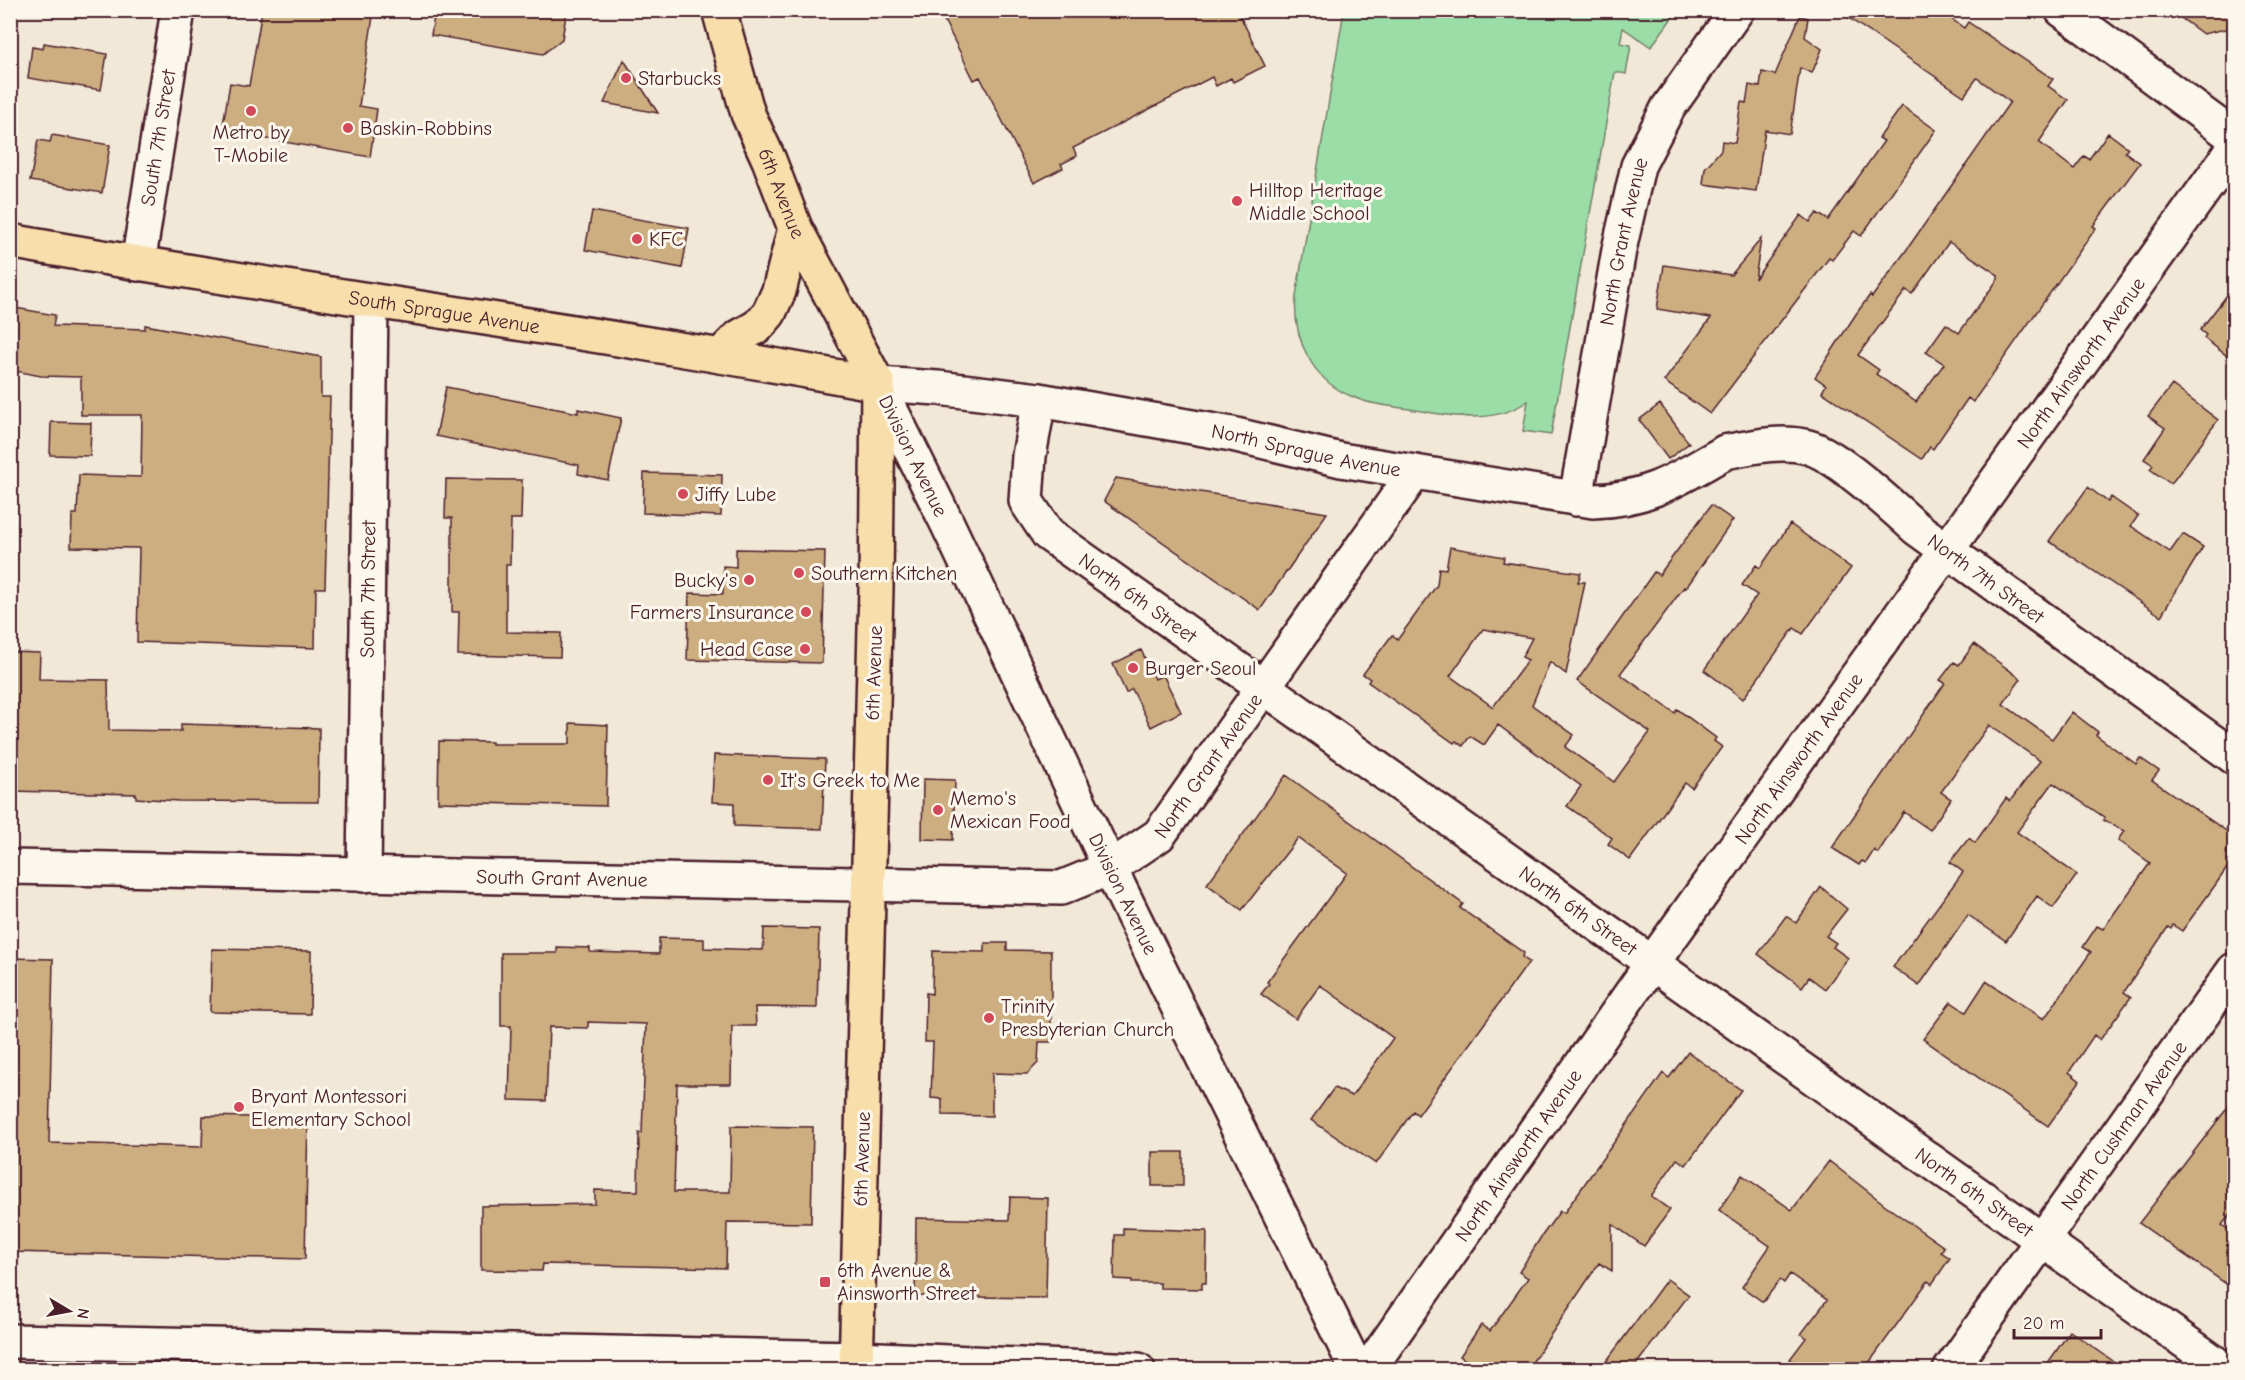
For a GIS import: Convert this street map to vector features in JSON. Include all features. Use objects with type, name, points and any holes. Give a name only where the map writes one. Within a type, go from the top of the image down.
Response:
[{"type":"main road","name":"6th Avenue","points":[[719,10],[748,114],[769,160],[795,228],[878,384],[876,588],[856,1364]]},
{"type":"main road","points":[[720,356],[739,337],[758,326],[769,313],[779,291],[795,228]]},
{"type":"main road","name":"South Sprague Avenue","points":[[10,241],[371,302],[628,339],[878,384]]},
{"type":"street","name":"South 7th Street","points":[[138,264],[177,10]]},
{"type":"street","name":"North Grant Avenue","points":[[1576,499],[1619,250],[1638,166],[1668,108],[1737,10]]},
{"type":"street","points":[[2062,10],[2235,137]]},
{"type":"street","name":"North Ainsworth Avenue","points":[[1368,1370],[1653,962],[2235,148]]},
{"type":"street","name":"South 7th Street","points":[[364,874],[371,302]]},
{"type":"street","name":"North Sprague Avenue","points":[[878,384],[938,388],[1039,400],[1232,434],[1341,460],[1576,499],[1610,500],[1648,493],[1725,452]]},
{"type":"street","name":"Division Avenue","points":[[878,384],[953,535],[1110,868],[1357,1370]]},
{"type":"street","name":"North 6th Street","points":[[1039,400],[1029,456],[1026,501],[1048,534],[2225,1370]]},
{"type":"street","name":"North 7th Street","points":[[1725,452],[1782,444],[1810,447],[1873,490],[1916,528],[2235,757]]},
{"type":"street","name":"North Grant Avenue","points":[[1110,868],[1159,835],[1415,472]]},
{"type":"street","name":"South Grant Avenue","points":[[10,867],[1061,888],[1110,868]]},
{"type":"street","name":"North Cushman Avenue","points":[[1950,1370],[2235,969]]},
{"type":"street","points":[[10,1341],[349,1359],[856,1364],[1137,1370]]},
{"type":"green space","points":[[1344,11],[1677,11],[1651,47],[1623,28],[1620,43],[1631,45],[1626,74],[1615,72],[1551,435],[1523,431],[1528,401],[1502,413],[1462,417],[1361,400],[1339,390],[1326,380],[1316,369],[1301,342],[1297,327],[1296,296]]},
{"type":"building","points":[[262,10],[374,10],[359,106],[377,109],[370,157],[222,131],[230,83],[249,86]]},
{"type":"building","points":[[435,10],[567,10],[562,39],[543,54],[431,35]]},
{"type":"building","points":[[939,10],[1237,10],[1265,66],[1233,82],[1231,78],[1216,86],[1212,77],[1073,148],[1077,156],[1061,164],[1063,168],[1034,183],[980,77],[974,80]]},
{"type":"building","points":[[1837,10],[1939,10],[1964,28],[1968,22],[2053,79],[2048,86],[2068,100],[2039,142],[2074,169],[2084,156],[2089,159],[2108,133],[2128,148],[2125,152],[2140,163],[2093,226],[2096,228],[1973,402],[1968,398],[1933,449],[1930,447],[1922,459],[1822,392],[1826,385],[1815,377],[1856,314],[1870,295],[1872,297],[1905,252],[2010,102],[1977,78],[1964,96]],"holes":[[[1949,242],[1998,275],[1998,279],[1959,333],[1946,324],[1926,352],[1944,364],[1916,402],[1876,374],[1879,370],[1858,355],[1906,290],[1912,294]]]},
{"type":"building","points":[[2170,10],[2235,10],[2235,27],[2203,34]]},
{"type":"building","points":[[1800,16],[1808,18],[1805,37],[1822,49],[1812,73],[1800,68],[1790,134],[1765,130],[1756,191],[1703,184],[1705,168],[1721,150],[1722,141],[1735,143],[1741,102],[1746,103],[1749,85],[1760,87],[1762,72],[1775,75]]},
{"type":"building","points":[[44,43],[107,54],[101,90],[28,78],[32,47],[43,49]]},
{"type":"building","name":"Starbucks","points":[[624,60],[658,113],[604,103]]},
{"type":"building","points":[[1902,106],[1936,130],[1861,236],[1854,231],[1832,260],[1829,258],[1710,414],[1664,381],[1711,318],[1657,309],[1664,265],[1731,275],[1761,239],[1755,279],[1801,215],[1810,222],[1817,213],[1828,220],[1884,141],[1879,138]]},
{"type":"building","points":[[52,135],[110,145],[102,193],[30,181],[38,140],[50,142]]},
{"type":"building","name":"KFC","points":[[592,211],[689,228],[682,268],[585,250]]},
{"type":"building","points":[[2235,285],[2235,362],[2204,338],[2206,335],[2200,330]]},
{"type":"building","points":[[10,307],[55,315],[53,326],[145,329],[145,325],[321,357],[321,397],[330,397],[325,588],[316,588],[315,648],[137,642],[139,548],[71,547],[72,514],[77,514],[79,475],[141,477],[142,415],[81,415],[81,377],[41,376],[10,370]]},
{"type":"building","points":[[2172,385],[2218,420],[2171,484],[2150,469],[2153,465],[2144,459],[2165,428],[2148,416]]},
{"type":"building","points":[[446,387],[578,413],[578,409],[621,418],[608,480],[578,474],[579,465],[436,436]]},
{"type":"building","points":[[1660,404],[1689,443],[1668,459],[1639,420]]},
{"type":"building","points":[[51,422],[91,423],[90,456],[50,455]]},
{"type":"building","name":"Jiffy Lube","points":[[644,473],[722,475],[721,516],[643,513]]},
{"type":"building","points":[[1116,478],[1327,513],[1260,610],[1104,501]]},
{"type":"building","points":[[446,479],[522,480],[521,519],[511,519],[510,565],[506,565],[506,632],[561,633],[560,657],[458,655],[459,612],[452,612],[452,518],[445,518]]},
{"type":"building","points":[[2088,487],[2108,502],[2111,497],[2138,516],[2131,526],[2170,552],[2183,534],[2203,547],[2161,616],[2049,541]]},
{"type":"building","points":[[1711,505],[1733,520],[1686,588],[1684,587],[1620,674],[1675,713],[1677,709],[1716,738],[1714,741],[1722,747],[1692,788],[1685,783],[1630,860],[1608,844],[1612,838],[1567,806],[1581,786],[1498,725],[1484,745],[1470,736],[1463,746],[1456,741],[1454,743],[1368,682],[1370,679],[1363,674],[1392,635],[1398,639],[1437,585],[1439,568],[1446,569],[1450,547],[1504,557],[1503,562],[1581,573],[1578,582],[1585,582],[1566,674],[1550,662],[1532,705],[1574,735],[1565,747],[1614,782],[1650,732],[1577,681],[1654,572],[1659,575]],"holes":[[[1483,629],[1532,638],[1522,657],[1528,660],[1493,707],[1450,676]]]},
{"type":"building","points":[[1790,524],[1851,568],[1803,634],[1794,628],[1743,699],[1704,670],[1757,595],[1742,585],[1756,565],[1760,568]]},
{"type":"building","points":[[736,549],[825,551],[822,663],[687,660],[689,593],[723,594],[723,566],[736,567]]},
{"type":"building","points":[[1974,644],[2021,679],[2003,704],[2052,739],[2072,712],[2098,732],[2096,735],[2136,764],[2140,758],[2159,771],[2152,780],[2235,837],[2226,853],[2234,858],[2216,884],[2182,931],[2173,925],[2171,929],[2168,927],[2124,992],[2131,997],[2100,1040],[2094,1035],[2069,1072],[2080,1081],[2048,1126],[1923,1039],[1951,1002],[1966,1012],[1986,981],[2044,1019],[2091,952],[2083,947],[2097,926],[2103,929],[2150,863],[2118,840],[2124,831],[2103,820],[2104,817],[2053,783],[2017,832],[2077,875],[2053,908],[2037,896],[2006,941],[1968,915],[1919,986],[1893,967],[1963,872],[1950,862],[1969,838],[1975,843],[2006,798],[2010,801],[2040,761],[1989,725],[1941,792],[1951,799],[1930,830],[1904,812],[1878,853],[1874,850],[1866,863],[1862,861],[1859,865],[1832,848],[1945,683],[1940,680],[1954,662],[1959,665]]},
{"type":"building","points":[[1141,650],[1155,679],[1163,675],[1181,712],[1151,727],[1132,689],[1126,693],[1113,664]]},
{"type":"building","points":[[10,652],[40,653],[39,679],[108,680],[109,730],[181,731],[181,724],[319,728],[318,802],[179,801],[136,798],[136,794],[10,791]]},
{"type":"building","points":[[570,723],[608,725],[606,806],[438,802],[439,741],[570,744]]},
{"type":"building","name":"It's Greek to Me","points":[[714,755],[825,759],[822,829],[734,826],[734,803],[712,802]]},
{"type":"building","points":[[1286,775],[1463,904],[1460,908],[1524,953],[1522,957],[1529,962],[1418,1115],[1413,1111],[1376,1164],[1311,1120],[1334,1088],[1352,1096],[1393,1038],[1320,985],[1296,1019],[1261,994],[1269,984],[1267,982],[1347,873],[1298,838],[1242,910],[1207,884]]},
{"type":"building","name":"Memo's Mexican Food","points":[[923,779],[955,780],[953,840],[922,839]]},
{"type":"building","points":[[1821,887],[1847,909],[1826,936],[1836,943],[1833,947],[1848,958],[1825,989],[1809,977],[1802,987],[1758,954],[1786,916],[1796,923]]},
{"type":"building","points":[[764,928],[819,929],[817,1008],[755,1007],[756,1026],[732,1026],[731,1084],[677,1084],[674,1192],[730,1192],[731,1126],[813,1127],[811,1223],[727,1222],[726,1268],[543,1264],[542,1271],[481,1270],[481,1206],[595,1204],[595,1190],[638,1191],[639,1133],[642,1133],[646,1024],[588,1022],[588,1028],[549,1027],[546,1101],[509,1100],[511,1026],[501,1026],[501,953],[557,953],[557,947],[590,948],[590,952],[659,954],[659,938],[704,939],[704,948],[763,950]]},
{"type":"building","name":"Trinity Presbyterian Church","points":[[985,943],[1007,943],[1007,950],[1051,951],[1051,1042],[1039,1042],[1038,1063],[1027,1074],[992,1073],[992,1116],[942,1115],[942,1099],[931,1098],[933,1042],[925,1042],[926,993],[932,994],[933,951],[985,952]]},
{"type":"building","points":[[212,949],[311,951],[310,1014],[210,1012]]},
{"type":"building","points":[[10,958],[53,959],[49,1143],[202,1147],[203,1116],[308,1118],[305,1259],[10,1252]]},
{"type":"building","points":[[1688,1052],[1741,1090],[1686,1165],[1677,1159],[1651,1196],[1670,1210],[1644,1246],[1612,1224],[1612,1271],[1599,1263],[1527,1370],[1479,1370],[1460,1356],[1481,1325],[1490,1331],[1528,1278],[1519,1272],[1541,1237],[1560,1211],[1564,1213],[1663,1073],[1669,1078]]},
{"type":"building","points":[[2235,1098],[2235,1208],[2222,1225],[2235,1234],[2235,1290],[2139,1223]]},
{"type":"building","points":[[1152,1152],[1183,1152],[1183,1186],[1152,1186]]},
{"type":"building","points":[[1829,1161],[1944,1247],[1941,1252],[1950,1258],[1932,1284],[1928,1281],[1864,1370],[1805,1370],[1790,1359],[1806,1338],[1801,1334],[1827,1300],[1790,1274],[1784,1283],[1780,1280],[1763,1302],[1742,1287],[1770,1246],[1719,1210],[1742,1175],[1792,1210]]},
{"type":"building","points":[[1010,1197],[1048,1198],[1046,1298],[915,1296],[916,1218],[1009,1220]]},
{"type":"building","points":[[1123,1228],[1207,1231],[1206,1283],[1202,1283],[1202,1289],[1160,1288],[1160,1283],[1132,1283],[1132,1280],[1114,1279],[1115,1235],[1123,1235]]},
{"type":"building","points":[[1667,1279],[1689,1295],[1632,1370],[1600,1370]]},
{"type":"building","points":[[2070,1331],[2126,1370],[2043,1370]]},
{"type":"place","name":"Starbucks","points":[[626,78]]},
{"type":"place","name":"Metro by T-Mobile","points":[[251,111]]},
{"type":"place","name":"Baskin-Robbins","points":[[348,128]]},
{"type":"place","name":"Hilltop Heritage Middle School","points":[[1237,201]]},
{"type":"place","name":"KFC","points":[[637,239]]},
{"type":"place","name":"Jiffy Lube","points":[[683,494]]},
{"type":"place","name":"Southern Kitchen","points":[[799,573]]},
{"type":"place","name":"Bucky's","points":[[749,580]]},
{"type":"place","name":"Farmers Insurance","points":[[806,612]]},
{"type":"place","name":"Head Case","points":[[805,649]]},
{"type":"place","name":"Burger Seoul","points":[[1133,668]]},
{"type":"place","name":"It's Greek to Me","points":[[768,780]]},
{"type":"place","name":"Memo's Mexican Food","points":[[938,810]]},
{"type":"place","name":"Trinity Presbyterian Church","points":[[989,1018]]},
{"type":"place","name":"Bryant Montessori Elementary School","points":[[239,1107]]},
{"type":"place","name":"6th Avenue & Ainsworth Street","points":[[825,1282]]}]
